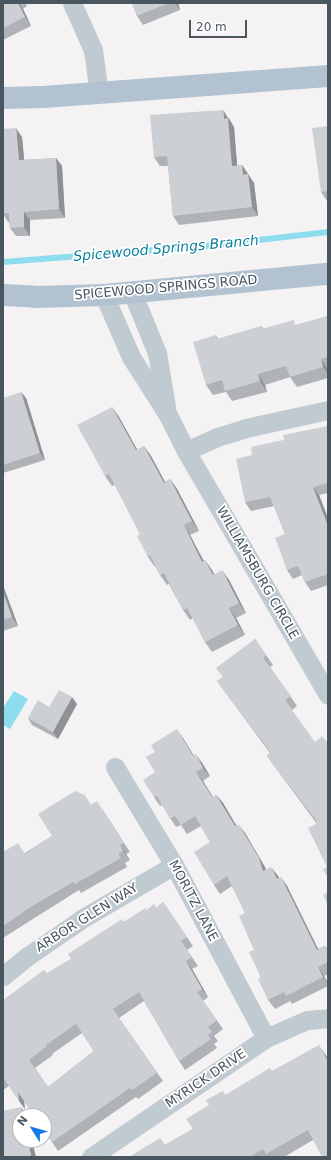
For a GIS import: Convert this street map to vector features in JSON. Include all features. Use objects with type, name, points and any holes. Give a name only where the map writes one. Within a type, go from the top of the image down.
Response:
[{"type":"main road","points":[[3,98],[99,93],[328,76]]},
{"type":"main road","name":"SPICEWOOD SPRINGS ROAD","points":[[3,295],[36,297],[104,295],[328,274]]},
{"type":"street","points":[[72,3],[93,50],[99,93]]},
{"type":"street","name":"WILLIAMSBURG CIRCLE","points":[[132,292],[157,353],[168,415]]},
{"type":"street","name":"WILLIAMSBURG CIRCLE","points":[[104,295],[131,357],[168,415],[186,451],[328,695]]},
{"type":"street","points":[[186,451],[217,437],[250,427],[328,410]]},
{"type":"street","name":"MORITZ LANE","points":[[115,767],[174,865],[266,1038]]},
{"type":"street","name":"ARBOR GLEN WAY","points":[[3,976],[28,956],[83,918],[174,865]]},
{"type":"street","name":"MYRICK DRIVE","points":[[91,1157],[266,1038],[307,1020],[328,1018]]},
{"type":"water","points":[[14,691],[28,699],[10,729],[3,725],[3,708]]},
{"type":"building","points":[[3,3],[18,3],[25,17],[3,28]]},
{"type":"building","points":[[132,3],[169,3],[137,16]]},
{"type":"building","points":[[223,110],[224,119],[228,118],[232,166],[242,165],[243,175],[248,174],[252,207],[173,216],[167,156],[154,157],[150,115]]},
{"type":"building","points":[[328,126],[328,191],[321,192],[312,128]]},
{"type":"building","points":[[16,128],[19,160],[56,158],[59,209],[24,212],[24,227],[10,228],[9,213],[3,213],[3,129]]},
{"type":"building","points":[[328,316],[328,357],[321,359],[323,367],[290,377],[286,366],[258,374],[260,381],[225,391],[222,380],[206,385],[193,342],[216,335],[217,339],[262,326],[262,329],[294,320],[295,325]]},
{"type":"building","points":[[21,392],[40,453],[3,465],[3,398]]},
{"type":"building","points":[[112,407],[136,450],[144,446],[164,483],[170,479],[192,521],[184,525],[202,562],[205,560],[213,575],[222,570],[239,603],[229,608],[238,625],[205,642],[187,608],[183,610],[164,573],[160,575],[150,555],[148,557],[137,536],[140,534],[109,474],[105,476],[77,425]]},
{"type":"building","points":[[328,426],[328,483],[313,487],[328,526],[328,574],[305,582],[298,566],[287,570],[275,538],[285,534],[270,497],[245,502],[236,459],[252,455],[251,447],[284,440],[283,435]]},
{"type":"building","points":[[3,592],[12,617],[3,620]]},
{"type":"building","points":[[255,639],[266,655],[263,658],[291,696],[285,700],[315,742],[322,736],[328,743],[328,878],[323,869],[327,867],[308,828],[318,823],[267,756],[271,753],[217,681],[223,677],[216,668]]},
{"type":"building","points":[[59,690],[72,697],[53,732],[28,718],[38,700],[49,707]]},
{"type":"building","points":[[177,729],[193,756],[196,754],[203,768],[196,772],[212,797],[216,795],[235,826],[239,825],[259,858],[263,871],[271,867],[277,879],[281,877],[317,950],[325,946],[328,952],[328,962],[318,967],[323,977],[286,996],[284,992],[268,1000],[258,979],[261,978],[249,952],[254,950],[239,916],[245,913],[227,876],[214,885],[194,852],[210,842],[195,816],[181,825],[175,816],[170,819],[157,796],[154,797],[143,780],[155,772],[146,757],[155,752],[151,745]]},
{"type":"building","points":[[75,791],[85,795],[91,805],[97,801],[124,843],[120,845],[123,851],[118,854],[121,858],[75,884],[73,882],[29,908],[3,926],[3,852],[18,843],[25,854],[52,836],[38,814]]},
{"type":"building","points":[[328,892],[328,905],[323,895]]},
{"type":"building","points":[[163,902],[187,937],[181,941],[192,957],[186,961],[202,989],[197,992],[217,1020],[208,1027],[212,1032],[208,1035],[211,1039],[179,1061],[139,992],[113,1009],[157,1073],[132,1090],[130,1088],[52,1142],[52,1108],[29,1108],[18,1092],[19,1101],[3,1077],[3,1000],[44,970],[47,973],[71,959],[68,954],[122,919],[124,922],[145,908],[146,910],[154,904],[156,908]],"holes":[[[76,1024],[94,1051],[48,1087],[29,1060],[47,1046],[46,1045]]]},
{"type":"building","points":[[319,1045],[328,1060],[328,1157],[322,1157],[308,1130],[266,1154],[263,1149],[250,1157],[129,1157],[160,1138],[165,1145],[193,1129],[186,1119],[209,1105],[206,1100],[223,1091],[225,1095],[270,1068],[272,1071]]},
{"type":"building","points":[[12,1109],[12,1148],[29,1148],[31,1157],[3,1157],[3,1111]]},
{"type":"waterway","name":"Spicewood Springs Branch","points":[[3,262],[206,246],[328,232]]}]
